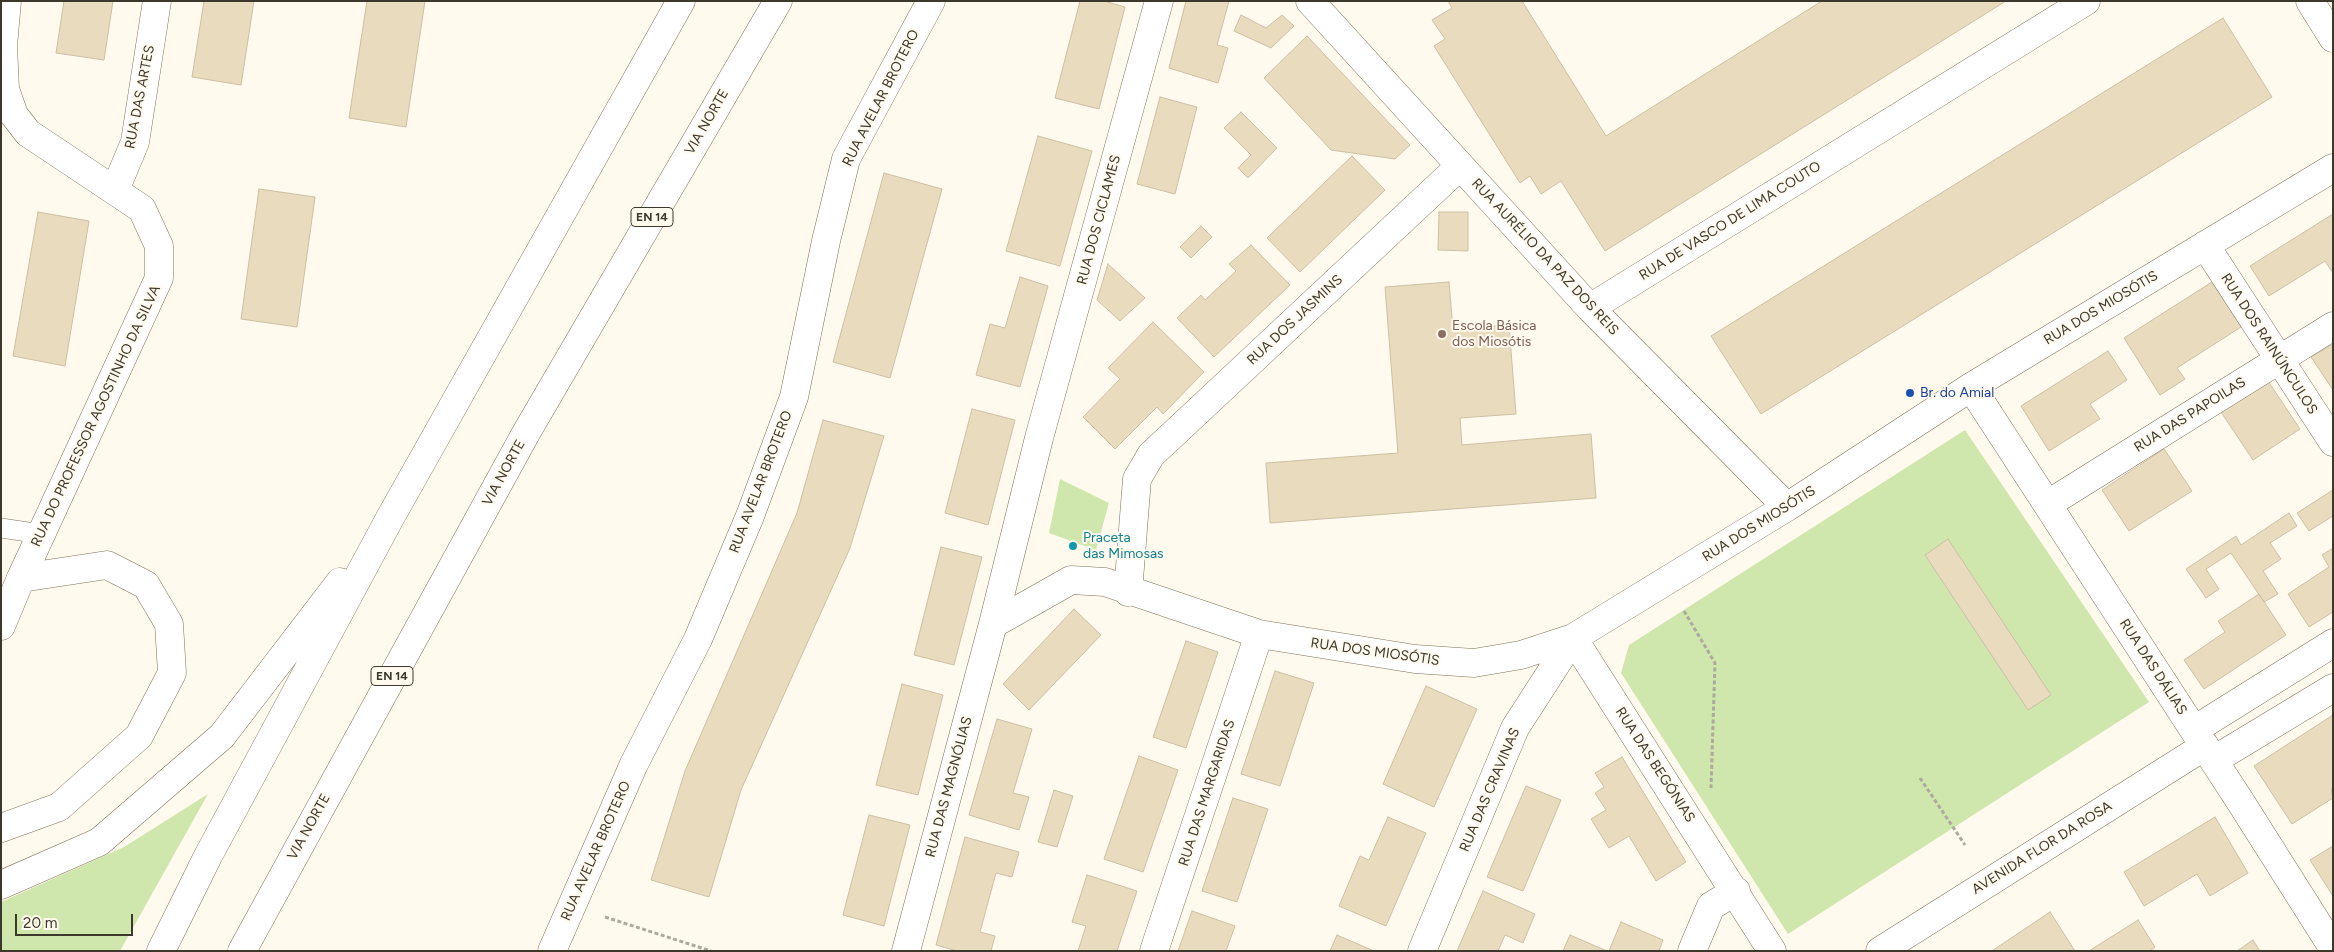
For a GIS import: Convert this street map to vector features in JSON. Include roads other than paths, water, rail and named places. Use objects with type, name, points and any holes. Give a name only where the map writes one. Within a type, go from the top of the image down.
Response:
[{"type":"main road","name":"RUA DO PROFESSOR AGOSTINHO DA SILVA","points":[[1,626],[21,578],[159,278],[159,246],[142,209],[28,133],[14,115],[4,89],[3,46],[7,1]]},
{"type":"main road","name":"RUA DAS ARTES","points":[[115,190],[135,142],[157,1]]},
{"type":"main road","points":[[161,951],[208,856],[390,518],[681,1]]},
{"type":"main road","name":"VIA NORTE","points":[[242,951],[526,432],[778,1]]},
{"type":"main road","name":"RUA AVELAR BROTERO","points":[[552,951],[634,764],[698,639],[750,516],[794,398],[826,241],[846,159],[931,1]]},
{"type":"main road","name":"RUA DOS CICLAMES","points":[[993,624],[1039,438],[1159,1]]},
{"type":"main road","name":"RUA AURÉLIO DA PAZ DOS REIS","points":[[1310,1],[1590,308],[1786,507]]},
{"type":"main road","name":"RUA DE VASCO DE LIMA COUTO","points":[[1590,308],[2086,1]]},
{"type":"main road","points":[[2310,1],[2333,38]]},
{"type":"main road","name":"RUA DOS JASMINS","points":[[1128,592],[1137,479],[1152,455],[1460,166]]},
{"type":"main road","name":"RUA DOS MIOSÓTIS","points":[[1128,592],[1259,634],[1395,657],[1474,663],[1522,655],[1573,638],[1786,507],[1971,387],[2333,168]]},
{"type":"main road","name":"RUA DOS RAINÚNCULOS","points":[[2205,245],[2333,442]]},
{"type":"main road","name":"RUA DAS PAPOILAS","points":[[2048,504],[2333,326]]},
{"type":"main road","name":"RUA DAS DÁLIAS","points":[[1971,387],[2210,754],[2333,948]]},
{"type":"main road","points":[[1,885],[99,842],[222,736],[390,518]]},
{"type":"main road","points":[[1,828],[60,807],[139,736],[172,673],[169,624],[146,585],[107,565],[21,578]]},
{"type":"main road","points":[[993,624],[1070,580],[1105,582],[1128,592]]},
{"type":"main road","name":"RUA DAS MAGNÓLIAS","points":[[906,951],[993,624]]},
{"type":"main road","name":"RUA DAS MARGARIDAS","points":[[1154,951],[1259,634]]},
{"type":"main road","name":"RUA DAS BEGÓNIAS","points":[[1573,638],[1736,891],[1772,951]]},
{"type":"main road","name":"RUA DAS CRAVINAS","points":[[1422,951],[1515,728],[1573,638]]},
{"type":"main road","name":"AVENIDA FLOR DA ROSA","points":[[2210,754],[2333,643]]},
{"type":"main road","name":"AVENIDA FLOR DA ROSA","points":[[1880,951],[2210,754],[2333,688]]},
{"type":"main road","points":[[1692,951],[1712,906],[1736,891]]},
{"type":"main road","points":[[250,951],[258,920]]},
{"type":"lane","points":[[1,528],[41,534]]},
{"type":"place","name":"Escola Básica dos Miosótis","points":[[1442,334]]},
{"type":"place","name":"Br. do Amial","points":[[1910,393]]},
{"type":"place","name":"Praceta das Mimosas","points":[[1073,546]]}]
